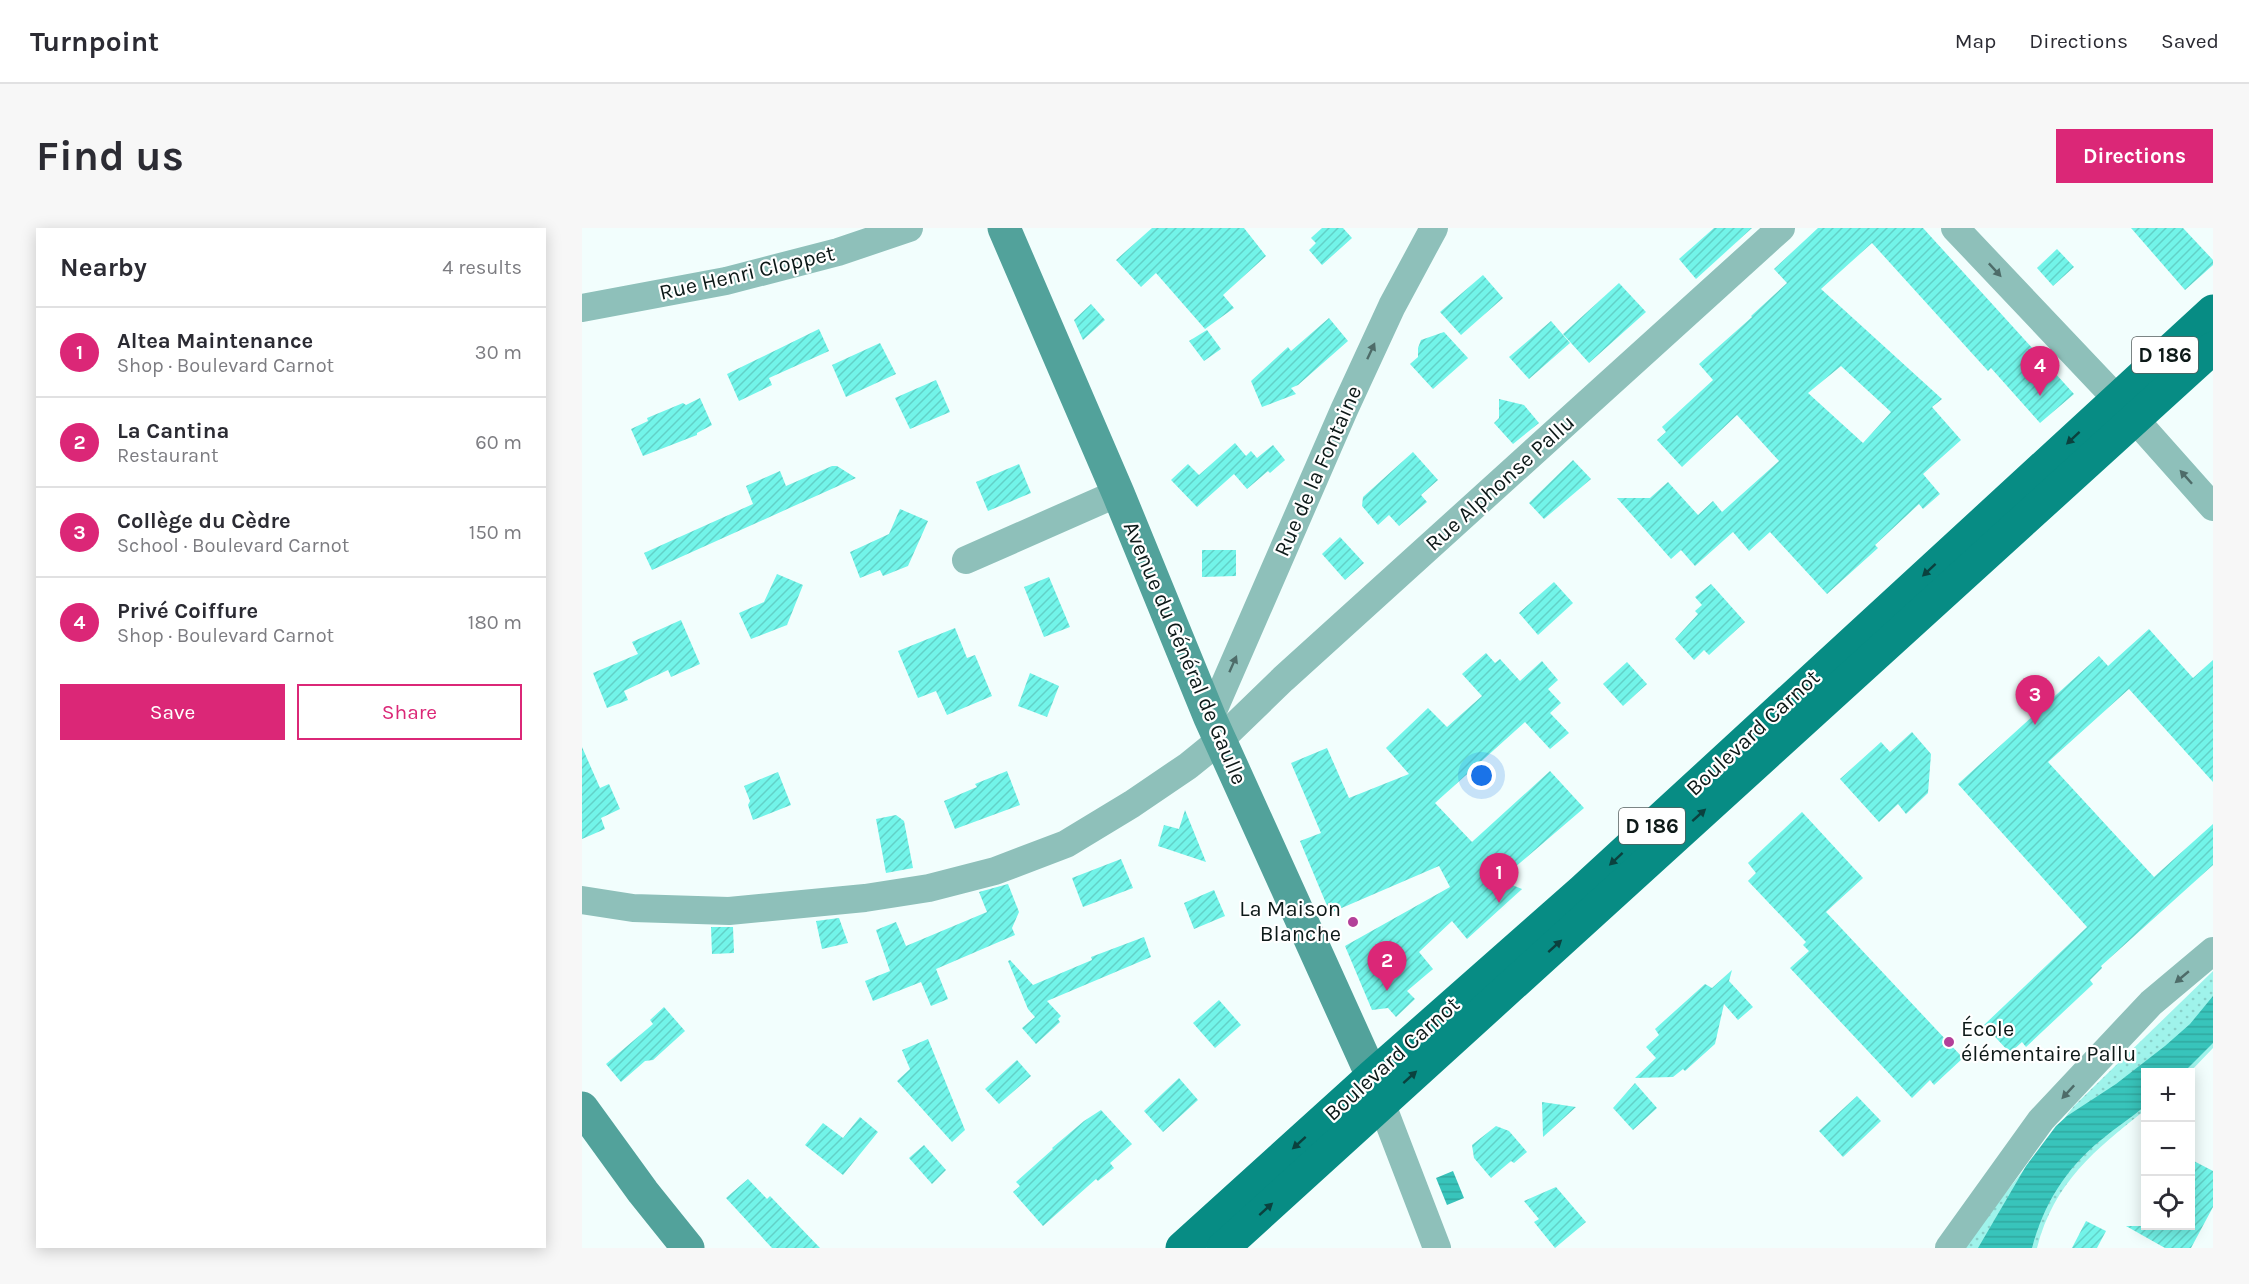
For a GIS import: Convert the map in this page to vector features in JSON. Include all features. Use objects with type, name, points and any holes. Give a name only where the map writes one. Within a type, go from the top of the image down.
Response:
[{"type":"main road","name":"Boulevard Carnot","points":[[1182,1248],[1376,1090],[2125,408],[2213,311]]},
{"type":"main road","name":"Boulevard Carnot","points":[[2125,408],[2213,348]]},
{"type":"main road","name":"Boulevard Carnot","points":[[1223,1248],[1376,1090]]},
{"type":"street","name":"Rue Henri Cloppet","points":[[582,308],[726,281],[838,252],[909,228]]},
{"type":"street","name":"Avenue du Général de Gaulle","points":[[1004,228],[1118,493],[1215,729],[1376,1090]]},
{"type":"street","name":"Rue de la Fontaine","points":[[1215,729],[1344,410],[1392,306],[1434,228]]},
{"type":"street","name":"Rue Alphonse Pallu","points":[[582,900],[633,908],[729,911],[866,898],[929,888],[995,871],[1066,844],[1142,798],[1188,766],[1215,729],[1292,671],[1781,228]]},
{"type":"street","points":[[1955,228],[2125,408],[2213,507]]},
{"type":"street","points":[[966,560],[1118,493]]},
{"type":"street","points":[[1949,1248],[2042,1120],[2151,1004],[2213,951]]},
{"type":"street","points":[[1376,1090],[1437,1248]]},
{"type":"street","points":[[582,1108],[643,1192],[688,1248]]},
{"type":"shaded area","points":[[2213,971],[2213,1048],[2194,1068],[2141,1068],[2141,1113],[2093,1154],[2065,1186],[2044,1225],[2037,1248],[1962,1248],[2074,1106]]},
{"type":"shaded area","points":[[2213,996],[2213,1043],[2188,1068],[2141,1068],[2141,1109],[2088,1151],[2067,1175],[2049,1202],[2032,1248],[1978,1248],[2026,1166],[2056,1126],[2067,1116],[2116,1084],[2190,1024]]},
{"type":"shaded area","points":[[1453,1171],[1464,1198],[1447,1205],[1436,1178]]},
{"type":"building","points":[[1152,228],[1244,228],[1266,256],[1223,295],[1234,308],[1205,329],[1156,273],[1141,287],[1116,260]]},
{"type":"building","points":[[1322,228],[1343,228],[1352,238],[1322,265],[1309,250],[1316,243],[1311,238]]},
{"type":"building","points":[[1714,228],[1752,228],[1696,279],[1679,259]]},
{"type":"building","points":[[1818,228],[1923,228],[2074,394],[2040,423],[1991,368],[1988,371],[1872,243],[1821,289],[1942,399],[1932,407],[1961,440],[1923,474],[1940,494],[1923,509],[1919,504],[1875,545],[1878,548],[1827,594],[1770,532],[1749,551],[1733,532],[1695,566],[1681,550],[1671,559],[1617,498],[1650,498],[1668,482],[1698,515],[1713,501],[1722,512],[1779,461],[1737,415],[1682,467],[1657,440],[1666,432],[1662,427],[1713,380],[1699,364],[1787,283],[1774,269]],"holes":[[[1841,366],[1891,412],[1863,443],[1808,393]]]},
{"type":"building","points":[[2131,228],[2183,228],[2213,260],[2213,265],[2185,290]]},
{"type":"building","points":[[2057,249],[2074,267],[2053,286],[2037,268]]},
{"type":"building","points":[[1483,275],[1503,298],[1461,335],[1440,312]]},
{"type":"building","points":[[1619,283],[1646,312],[1589,363],[1563,334]]},
{"type":"building","points":[[1091,304],[1105,320],[1083,340],[1074,320]]},
{"type":"building","points":[[1329,318],[1348,341],[1298,385],[1291,388],[1296,394],[1262,407],[1251,381],[1288,347],[1291,351]]},
{"type":"building","points":[[1551,321],[1570,343],[1529,379],[1509,357]]},
{"type":"building","points":[[819,329],[829,351],[769,378],[772,385],[739,401],[727,374]]},
{"type":"building","points":[[1207,330],[1221,349],[1204,361],[1189,341]]},
{"type":"building","points":[[1444,332],[1468,358],[1433,389],[1410,364],[1418,357],[1421,340]]},
{"type":"building","points":[[880,343],[896,374],[846,397],[832,365]]},
{"type":"building","points":[[936,380],[950,412],[910,429],[895,398]]},
{"type":"building","points":[[700,398],[712,425],[697,435],[643,456],[631,429],[648,421],[647,418]]},
{"type":"building","points":[[1499,399],[1524,405],[1539,423],[1513,444],[1494,423],[1499,418]]},
{"type":"building","points":[[1235,443],[1246,456],[1251,451],[1257,458],[1273,445],[1285,460],[1247,489],[1234,474],[1197,507],[1171,480],[1188,464],[1199,475]]},
{"type":"building","points":[[1413,452],[1438,480],[1421,495],[1427,502],[1399,526],[1389,515],[1378,525],[1362,506],[1363,497]]},
{"type":"building","points":[[1573,460],[1591,479],[1544,519],[1529,503]]},
{"type":"building","points":[[1019,464],[1031,493],[988,511],[976,482]]},
{"type":"building","points":[[832,466],[837,466],[856,478],[652,570],[644,553],[753,504],[746,486],[780,471],[786,486]]},
{"type":"building","points":[[900,509],[928,521],[908,566],[883,576],[880,570],[860,578],[850,552],[889,534]]},
{"type":"building","points":[[1340,537],[1364,563],[1345,580],[1322,554]]},
{"type":"building","points":[[1202,550],[1236,550],[1236,576],[1202,577]]},
{"type":"building","points":[[777,574],[803,585],[787,625],[751,639],[739,613],[764,602]]},
{"type":"building","points":[[1049,577],[1070,627],[1044,637],[1024,587]]},
{"type":"building","points":[[1554,582],[1573,603],[1538,635],[1519,613]]},
{"type":"building","points":[[1711,584],[1745,622],[1709,655],[1704,650],[1694,660],[1675,639],[1698,614],[1695,611],[1702,605],[1695,597]]},
{"type":"building","points":[[681,620],[700,664],[671,677],[668,670],[624,691],[628,700],[607,708],[593,673],[638,654],[632,642]]},
{"type":"building","points":[[955,628],[967,658],[975,655],[992,696],[947,715],[936,691],[918,698],[898,651]]},
{"type":"building","points":[[2149,629],[2193,678],[2213,660],[2213,782],[2129,689],[2048,762],[2154,877],[2213,824],[2213,865],[2101,966],[2102,968],[2090,980],[2093,984],[2026,1047],[2022,1042],[2010,1053],[1984,1025],[2087,927],[1958,784],[2099,656],[2108,666]]},
{"type":"building","points":[[1486,653],[1495,663],[1500,659],[1520,681],[1542,661],[1558,680],[1548,689],[1561,703],[1550,713],[1569,733],[1550,749],[1525,722],[1435,803],[1472,842],[1550,771],[1584,808],[1500,880],[1522,889],[1467,939],[1452,921],[1419,952],[1433,969],[1407,991],[1415,999],[1396,1017],[1388,1008],[1372,1010],[1345,946],[1450,887],[1439,866],[1330,913],[1300,841],[1321,833],[1291,763],[1327,748],[1349,798],[1409,774],[1386,748],[1428,708],[1447,727],[1482,696],[1462,674]]},
{"type":"building","points":[[1627,662],[1647,684],[1623,706],[1603,684]]},
{"type":"building","points":[[1030,673],[1059,686],[1047,717],[1018,706]]},
{"type":"building","points":[[1912,732],[1931,754],[1928,793],[1906,814],[1898,804],[1879,822],[1840,779],[1881,742],[1890,752]]},
{"type":"building","points":[[582,747],[600,788],[609,784],[620,809],[601,818],[605,829],[582,839]]},
{"type":"building","points":[[1007,771],[1020,805],[955,829],[944,801],[977,787],[975,784]]},
{"type":"building","points":[[778,772],[791,805],[753,820],[748,805],[750,801],[744,786]]},
{"type":"building","points":[[1185,810],[1206,862],[1158,846],[1164,825],[1179,829]]},
{"type":"building","points":[[1802,812],[1863,878],[1826,912],[1963,1058],[1934,1085],[1930,1080],[1912,1098],[1790,968],[1809,951],[1803,945],[1806,942],[1748,881],[1756,873],[1748,863]]},
{"type":"building","points":[[896,815],[904,821],[913,868],[886,873],[876,819]]},
{"type":"building","points":[[1121,859],[1133,888],[1083,907],[1072,878]]},
{"type":"building","points":[[1008,884],[1019,912],[1012,928],[1015,935],[936,969],[948,999],[931,1006],[921,982],[873,1001],[865,981],[890,971],[876,930],[896,922],[906,946],[987,912],[979,892]]},
{"type":"building","points":[[1214,890],[1225,916],[1194,929],[1184,903]]},
{"type":"building","points":[[839,918],[848,943],[822,949],[816,921]]},
{"type":"building","points":[[711,927],[733,927],[734,953],[712,954]]},
{"type":"building","points":[[1144,937],[1151,957],[1047,1001],[1061,1016],[1058,1019],[1060,1022],[1036,1044],[1022,1028],[1035,1017],[1028,1009],[1008,961],[1010,960],[1033,985],[1092,960],[1091,957]]},
{"type":"building","points":[[1732,970],[1729,981],[1753,1007],[1738,1020],[1724,1004],[1715,1044],[1685,1071],[1683,1069],[1673,1077],[1635,1078],[1656,1058],[1646,1047],[1659,1035],[1655,1029],[1705,984],[1712,988]]},
{"type":"building","points":[[1219,1000],[1241,1025],[1215,1048],[1193,1023]]},
{"type":"building","points":[[664,1007],[685,1031],[653,1060],[645,1061],[621,1082],[606,1064],[653,1024],[650,1020]]},
{"type":"building","points":[[928,1039],[965,1130],[952,1142],[897,1081],[910,1069],[902,1050]]},
{"type":"building","points":[[1017,1060],[1031,1076],[999,1104],[985,1089]]},
{"type":"building","points":[[1179,1078],[1198,1100],[1163,1132],[1144,1111]]},
{"type":"building","points":[[1635,1083],[1657,1108],[1633,1130],[1613,1108]]},
{"type":"building","points":[[1857,1096],[1881,1121],[1843,1157],[1819,1131]]},
{"type":"building","points":[[1542,1102],[1576,1107],[1543,1137]]},
{"type":"building","points":[[1101,1110],[1132,1144],[1110,1163],[1114,1168],[1098,1181],[1096,1179],[1043,1226],[1013,1192],[1020,1186],[1016,1182],[1052,1148]]},
{"type":"building","points":[[860,1117],[878,1132],[843,1175],[805,1145],[823,1123],[843,1138]]},
{"type":"building","points":[[1496,1126],[1509,1131],[1527,1152],[1514,1163],[1511,1161],[1491,1178],[1474,1158],[1472,1145]]},
{"type":"building","points":[[924,1145],[946,1170],[932,1184],[909,1158]]},
{"type":"building","points":[[2195,1162],[2213,1171],[2213,1207],[2191,1248],[2165,1248],[2126,1226],[2141,1226],[2141,1230],[2195,1230]]},
{"type":"building","points":[[748,1179],[767,1199],[770,1196],[820,1248],[772,1248],[726,1198]]},
{"type":"building","points":[[1556,1187],[1586,1222],[1555,1248],[1534,1222],[1539,1219],[1524,1201]]},
{"type":"building","points":[[2086,1221],[2106,1231],[2097,1248],[2072,1248]]},
{"type":"place","name":"Privé Coiffure","points":[[2040,396]]},
{"type":"place","name":"Collège du Cèdre","points":[[2035,725]]},
{"type":"place","name":"Altea Maintenance","points":[[1499,903]]},
{"type":"place","name":"La Maison Blanche","points":[[1353,922]]},
{"type":"place","name":"La Cantina","points":[[1387,991]]},
{"type":"place","name":"École élémentaire Pallu","points":[[1949,1042]]}]
